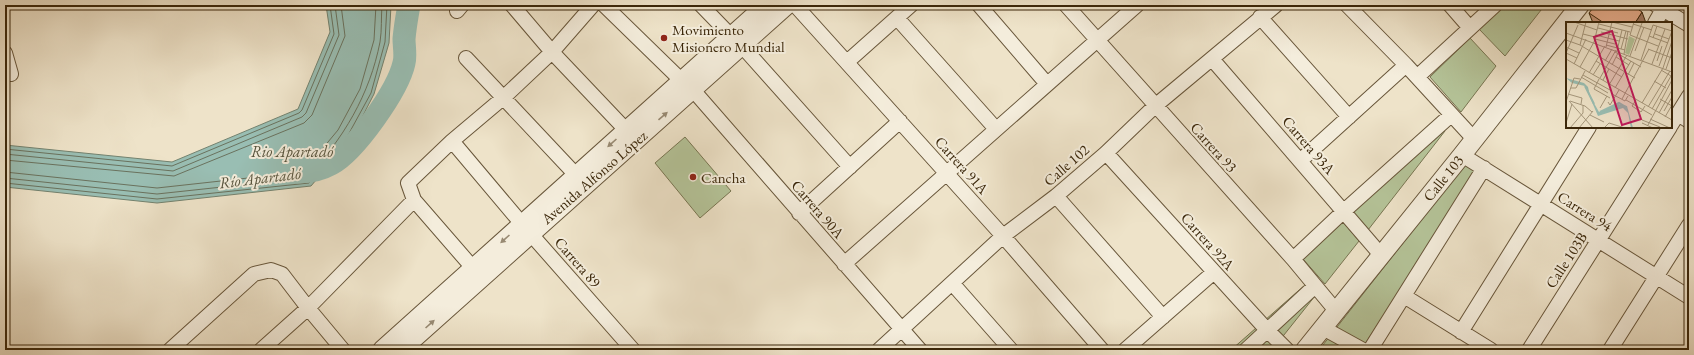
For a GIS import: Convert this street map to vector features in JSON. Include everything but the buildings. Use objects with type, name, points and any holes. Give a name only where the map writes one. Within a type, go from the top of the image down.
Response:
[{"type":"street","points":[[512,5],[552,52],[626,130]]},
{"type":"street","points":[[473,268],[414,200],[408,183],[452,141],[503,98],[552,52],[593,5]]},
{"type":"street","points":[[701,5],[737,41],[850,167]]},
{"type":"street","name":"Avenida Alfonso López","points":[[737,41],[766,5]]},
{"type":"street","name":"Avenida Alfonso López","points":[[401,350],[526,229],[737,41],[787,5]]},
{"type":"street","name":"Carrera 91A","points":[[795,5],[1003,236],[1102,350]]},
{"type":"street","points":[[847,62],[911,5]]},
{"type":"street","points":[[978,5],[1047,84]]},
{"type":"street","name":"Carrera 93","points":[[1066,5],[1293,260],[1337,312]]},
{"type":"street","points":[[844,264],[1137,5]]},
{"type":"street","name":"Calle 102","points":[[879,350],[1003,236],[1056,196],[1106,153],[1155,106],[1276,5]]},
{"type":"street","points":[[1347,5],[1417,76],[1474,139]]},
{"type":"street","points":[[1450,5],[1470,28]]},
{"type":"street","points":[[1417,76],[1495,5]]},
{"type":"street","name":"Calle 103","points":[[1567,22],[1580,5]]},
{"type":"street","name":"Carrera 90A","points":[[609,7],[687,86],[920,350]]},
{"type":"street","points":[[1654,22],[1660,7],[1688,23]]},
{"type":"street","points":[[1260,17],[1349,117]]},
{"type":"street","points":[[897,18],[996,129]]},
{"type":"street","name":"Calle 103","points":[[1305,350],[1337,312],[1381,254],[1462,155],[1566,23]]},
{"type":"street","points":[[5,53],[11,74]]},
{"type":"street","points":[[466,58],[576,175]]},
{"type":"street","name":"Carrera 93A","points":[[1212,59],[1381,254]]},
{"type":"street","points":[[1300,161],[1406,65]]},
{"type":"street","name":"Avenida Alfonso López","points":[[382,350],[473,268],[526,229],[576,175],[626,130],[687,86]]},
{"type":"street","name":"Calle 103B","points":[[1529,350],[1677,122],[1689,96]]},
{"type":"street","points":[[1293,260],[1344,211],[1451,115]]},
{"type":"street","points":[[799,213],[900,121]]},
{"type":"street","points":[[1462,332],[1588,128]]},
{"type":"street","name":"Carrera 89","points":[[452,141],[526,229],[634,350]]},
{"type":"street","name":"Carrera 92A","points":[[1106,153],[1287,350]]},
{"type":"street","name":"Carrera 94","points":[[1462,155],[1689,297]]},
{"type":"street","name":"Calle 103","points":[[1370,350],[1484,168]]},
{"type":"street","points":[[1056,196],[1163,317]]},
{"type":"street","points":[[261,350],[308,308],[414,200]]},
{"type":"street","points":[[1610,350],[1689,225]]},
{"type":"street","points":[[170,350],[254,274],[272,270],[282,274],[343,350]]},
{"type":"street","points":[[1125,350],[1214,272]]},
{"type":"street","points":[[952,283],[1011,350]]},
{"type":"street","points":[[1246,350],[1315,286]]},
{"type":"street","points":[[1404,296],[1491,350]]},
{"type":"street","points":[[1323,328],[1363,350]]},
{"type":"green space","points":[[1504,5],[1545,5],[1505,56],[1479,29]]},
{"type":"green space","points":[[1470,38],[1496,66],[1461,112],[1430,77]]},
{"type":"green space","points":[[1441,127],[1445,131],[1368,230],[1352,212]]},
{"type":"green space","name":"Cancha","points":[[685,137],[731,191],[700,218],[655,163]]},
{"type":"green space","points":[[1465,164],[1477,172],[1361,350],[1319,350]]},
{"type":"green space","points":[[1343,222],[1359,241],[1325,284],[1303,259]]},
{"type":"green space","points":[[1306,284],[1315,296],[1272,350],[1231,350]]},
{"type":"water","name":"Rio Apartadó","points":[[326,5],[391,5],[389,43],[374,94],[351,139],[311,186],[157,203],[5,187],[5,145],[172,162],[298,109],[330,32]]},
{"type":"waterway","name":"Río Apartadó","points":[[299,172],[311,171],[324,167],[341,157],[352,147],[385,103],[400,75],[404,63],[405,26],[409,5]]},
{"type":"place","name":"Movimiento Misionero Mundial","points":[[664,38]]},
{"type":"place","name":"Cancha","points":[[693,177]]}]
